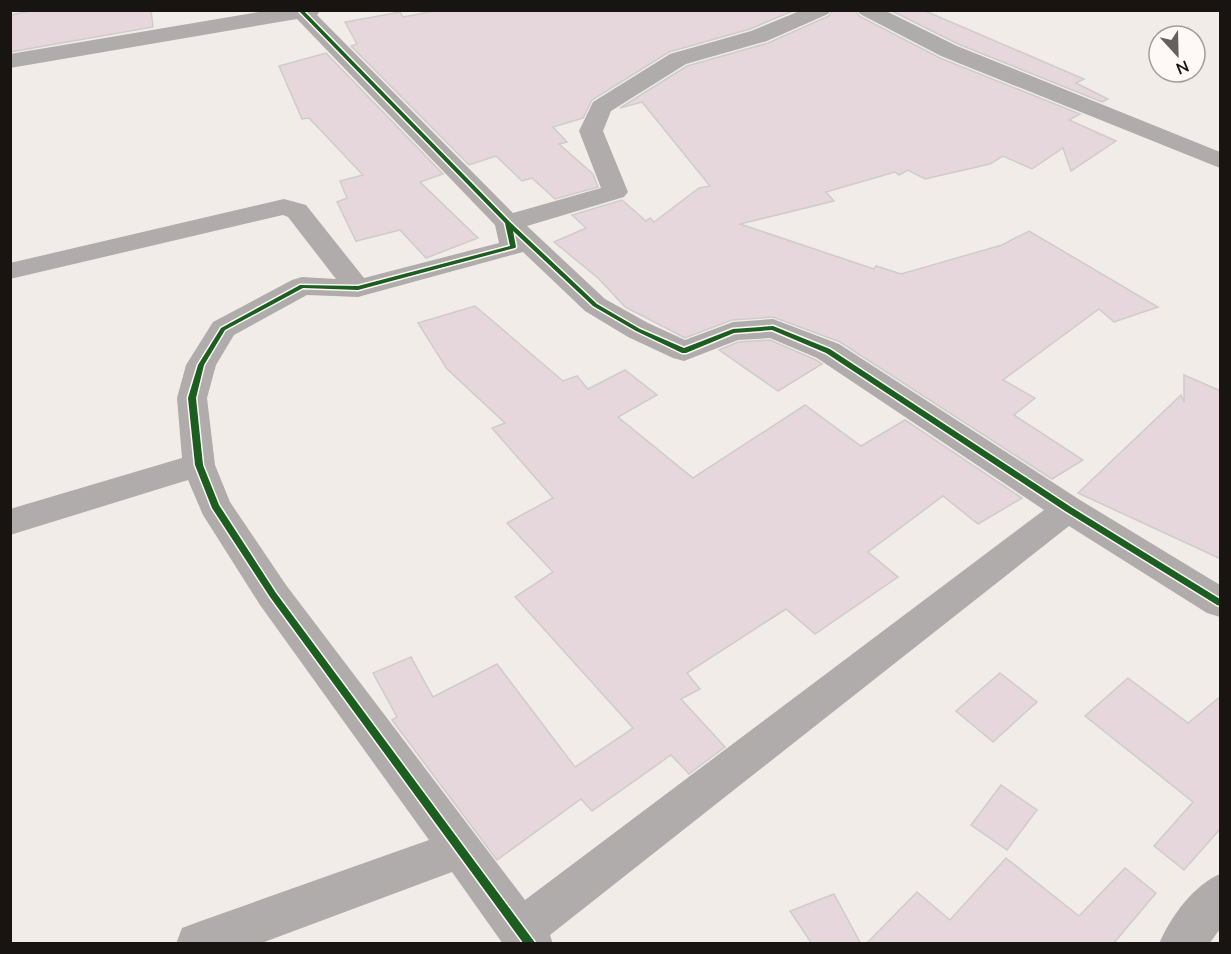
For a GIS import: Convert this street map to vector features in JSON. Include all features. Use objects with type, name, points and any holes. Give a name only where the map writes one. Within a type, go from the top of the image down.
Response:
[{"type":"street","points":[[508,223],[615,192],[591,131],[602,107],[678,59],[759,36],[820,10]]},
{"type":"street","points":[[867,10],[949,51],[1221,161]]},
{"type":"street","points":[[10,61],[304,11],[508,223],[594,305],[638,330],[684,351],[734,331],[773,328],[828,351],[1068,509],[1221,603]]},
{"type":"street","points":[[10,271],[284,207],[297,211],[358,288]]},
{"type":"street","points":[[508,223],[513,247],[358,288],[302,286],[223,329],[201,365],[192,398],[199,465],[215,506],[273,595],[526,937],[1068,509]]},
{"type":"street","points":[[10,522],[199,465]]},
{"type":"street","points":[[198,944],[462,849]]},
{"type":"street","points":[[1181,944],[1221,895]]},
{"type":"building","points":[[36,10],[151,10],[153,27],[10,52],[10,15]]},
{"type":"building","points":[[440,10],[795,10],[750,29],[669,52],[592,100],[583,118],[553,127],[567,142],[559,144],[593,174],[598,187],[555,199],[532,178],[522,181],[496,156],[469,165],[351,46],[357,44],[345,22],[400,12],[403,17]]},
{"type":"building","points":[[833,10],[855,10],[859,16],[940,58],[1080,114],[1069,120],[1116,141],[1071,171],[1063,148],[1032,169],[1003,156],[990,164],[925,179],[908,170],[899,175],[895,172],[826,192],[834,201],[740,224],[874,269],[876,266],[901,274],[1002,245],[1029,231],[1158,307],[1114,322],[1099,309],[1003,380],[1035,398],[1014,415],[1083,460],[1052,479],[840,342],[773,317],[732,320],[685,338],[625,307],[598,278],[554,242],[586,228],[572,215],[622,200],[646,221],[650,218],[654,222],[699,188],[710,186],[642,102],[620,108],[687,66],[768,43],[829,16]]},
{"type":"building","points":[[890,10],[923,10],[1084,79],[1076,83],[1108,99],[1102,102],[958,44]]},
{"type":"building","points":[[326,53],[443,174],[420,182],[478,238],[426,258],[400,230],[356,241],[337,202],[347,198],[340,181],[363,175],[309,118],[302,119],[279,66]]},
{"type":"building","points":[[475,306],[563,381],[577,376],[588,389],[625,370],[657,395],[618,417],[693,478],[805,405],[861,446],[905,420],[1022,498],[978,524],[943,496],[868,552],[898,577],[815,634],[786,609],[687,673],[700,689],[681,699],[725,747],[689,774],[671,755],[592,811],[581,799],[497,860],[392,720],[397,717],[373,673],[411,657],[433,697],[497,664],[575,767],[633,728],[515,597],[553,572],[507,523],[553,498],[492,428],[505,423],[447,369],[418,323]]},
{"type":"building","points":[[770,340],[822,364],[778,391],[719,350],[738,342]]},
{"type":"building","points":[[1184,375],[1221,391],[1221,559],[1078,493],[1181,395],[1184,402]]},
{"type":"building","points":[[1000,673],[1037,702],[993,742],[956,711]]},
{"type":"building","points":[[1128,678],[1188,723],[1221,696],[1221,828],[1184,870],[1154,846],[1193,802],[1085,716]]},
{"type":"building","points":[[1001,785],[1037,810],[1007,850],[971,825]]},
{"type":"building","points":[[1006,858],[1079,916],[1125,868],[1156,893],[1113,944],[866,944],[917,892],[950,920]]},
{"type":"building","points":[[834,894],[861,944],[812,944],[790,911]]},
{"type":"cycle path","points":[[300,10],[508,223],[595,305],[638,330],[684,351],[733,331],[773,328],[828,351],[1068,509],[1220,603]]},
{"type":"cycle path","points":[[508,223],[513,247],[358,288],[302,286],[223,329],[201,365],[192,398],[199,465],[215,506],[273,595],[531,944]]}]
